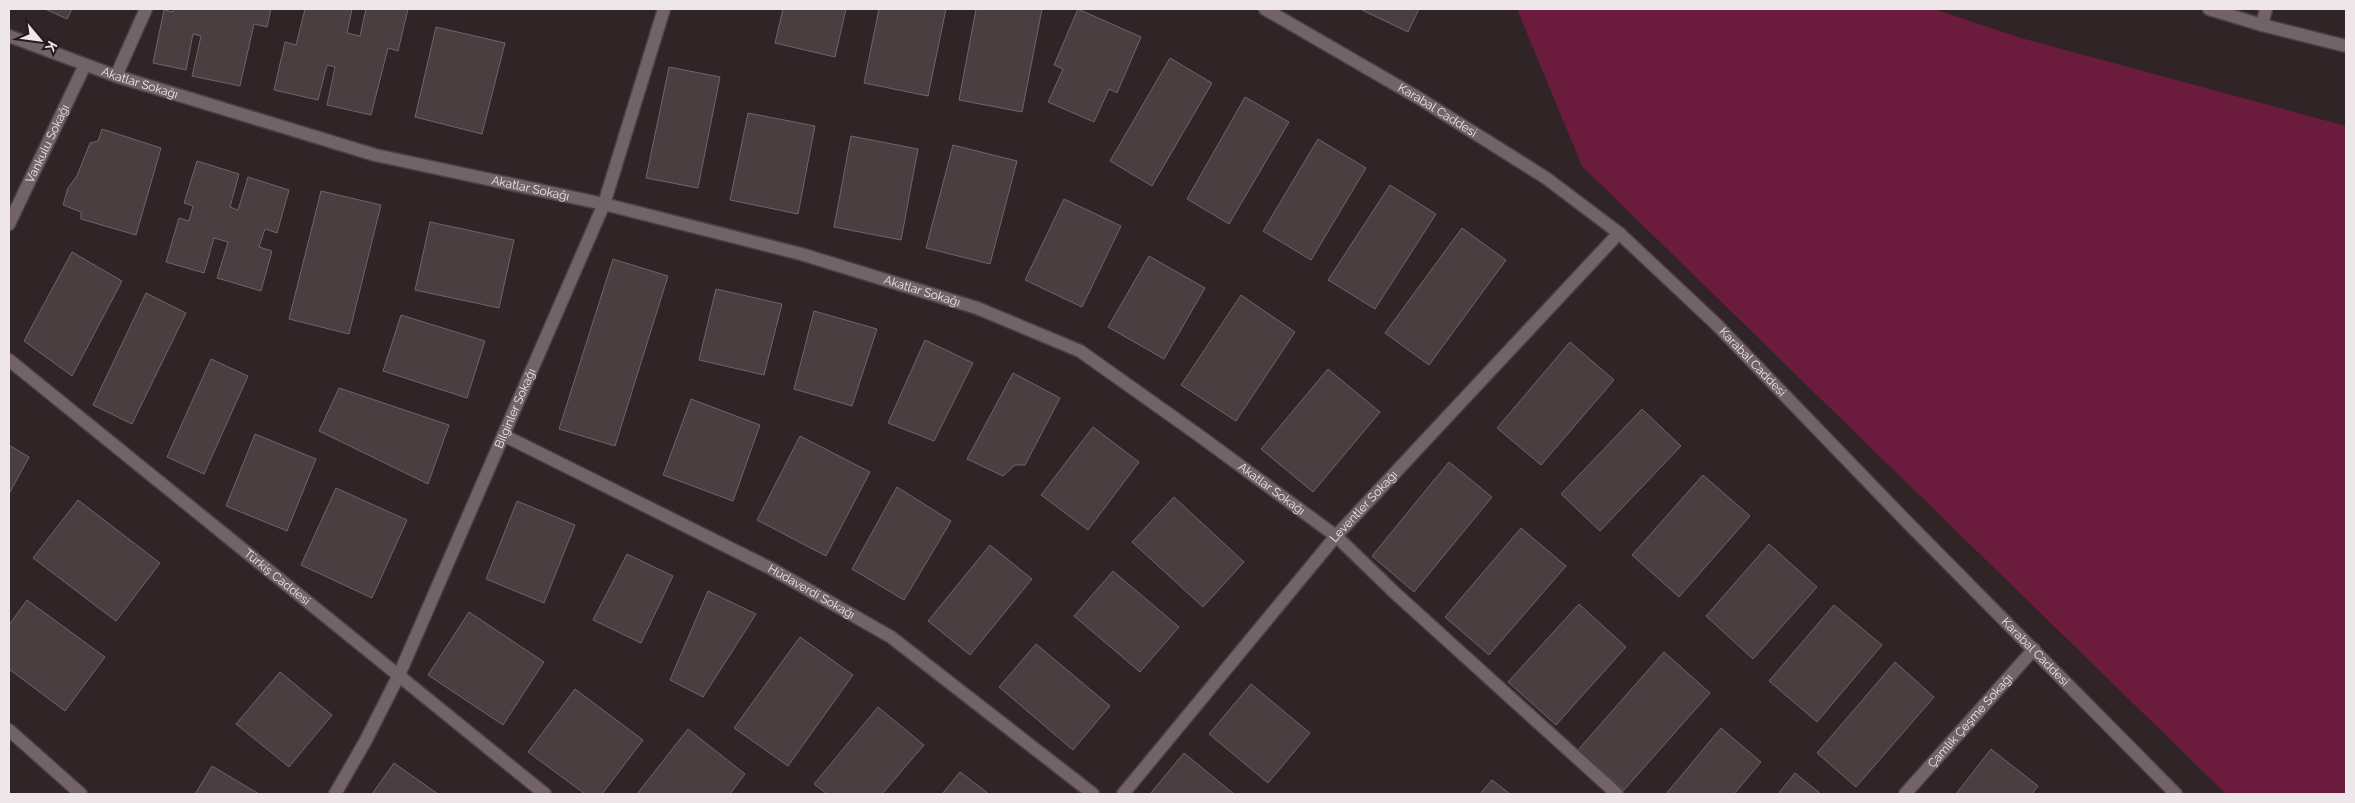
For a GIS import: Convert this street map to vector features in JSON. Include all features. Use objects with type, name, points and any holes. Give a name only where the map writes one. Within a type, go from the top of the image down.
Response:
[{"type":"street","points":[[116,76],[146,9]]},
{"type":"street","name":"Bilginler Sokağı","points":[[335,794],[366,740],[399,675],[604,204],[664,9]]},
{"type":"street","name":"Karabal Caddesi","points":[[1266,9],[1417,96],[1546,178],[1619,233],[1716,324],[1906,522],[2176,794]]},
{"type":"street","points":[[2209,9],[2262,25],[2346,46]]},
{"type":"street","points":[[2262,25],[2266,9]]},
{"type":"street","name":"Akatlar Sokağı","points":[[9,36],[116,76],[375,155],[604,204],[802,254],[977,308],[1080,351],[1198,434],[1336,536],[1395,593],[1617,794]]},
{"type":"street","name":"Vankulu Sokağı","points":[[9,224],[85,65]]},
{"type":"street","name":"Leventler Sokağı","points":[[1124,794],[1336,536],[1619,233]]},
{"type":"street","name":"Türkiş Caddesi","points":[[9,360],[545,794]]},
{"type":"street","name":"Hüdaverdi Sokağı","points":[[503,435],[770,568],[891,638],[1093,794]]},
{"type":"street","name":"Çamlık Çeşme Sokağı","points":[[1905,794],[2034,649]]},
{"type":"street","points":[[9,730],[81,794]]},
{"type":"shaded area","points":[[1517,9],[1934,9],[2021,38],[2346,126],[2346,794],[2226,794],[1582,166]]},
{"type":"building","points":[[45,9],[72,9],[67,19]]},
{"type":"building","points":[[174,9],[271,9],[267,27],[254,24],[240,86],[192,76],[201,36],[193,34],[186,70],[153,63],[164,10],[173,12]]},
{"type":"building","points":[[305,9],[352,9],[347,33],[360,36],[366,9],[408,9],[398,51],[388,48],[371,115],[327,105],[335,67],[327,65],[318,100],[274,90],[285,42],[296,45]]},
{"type":"building","points":[[783,9],[846,9],[835,57],[775,43]]},
{"type":"building","points":[[879,9],[946,9],[928,96],[864,83]]},
{"type":"building","points":[[976,9],[1042,9],[1022,112],[959,100]]},
{"type":"building","points":[[1078,9],[1141,37],[1117,93],[1109,89],[1094,122],[1048,102],[1063,69],[1054,65]]},
{"type":"building","points":[[1360,9],[1419,9],[1408,32]]},
{"type":"building","points":[[436,27],[505,43],[482,134],[415,117]]},
{"type":"building","points":[[1170,58],[1212,83],[1152,186],[1110,161]]},
{"type":"building","points":[[669,67],[720,77],[698,188],[646,178]]},
{"type":"building","points":[[1245,97],[1289,122],[1229,224],[1187,199]]},
{"type":"building","points":[[748,113],[815,126],[798,214],[730,200]]},
{"type":"building","points":[[102,129],[161,148],[136,235],[81,219],[81,212],[63,205],[68,188],[77,176],[90,143],[98,141]]},
{"type":"building","points":[[851,136],[918,149],[901,240],[834,227]]},
{"type":"building","points":[[1318,139],[1366,168],[1311,260],[1263,231]]},
{"type":"building","points":[[953,145],[1017,161],[990,264],[926,248]]},
{"type":"building","points":[[197,161],[239,174],[230,207],[238,210],[248,177],[289,190],[277,233],[265,229],[259,247],[272,251],[261,291],[217,278],[228,242],[214,238],[204,273],[166,262],[179,218],[189,221],[193,206],[184,203]]},
{"type":"building","points":[[1390,185],[1436,214],[1375,309],[1328,280]]},
{"type":"building","points":[[321,191],[381,205],[349,334],[289,319]]},
{"type":"building","points":[[1064,199],[1121,226],[1082,307],[1025,280]]},
{"type":"building","points":[[430,222],[514,240],[499,308],[415,290]]},
{"type":"building","points":[[1462,228],[1506,260],[1429,365],[1385,333]]},
{"type":"building","points":[[72,252],[122,281],[72,376],[24,341]]},
{"type":"building","points":[[1149,256],[1205,288],[1164,359],[1108,327]]},
{"type":"building","points":[[613,259],[668,276],[615,446],[559,429]]},
{"type":"building","points":[[716,289],[782,304],[764,375],[699,360]]},
{"type":"building","points":[[146,293],[186,313],[132,424],[93,405]]},
{"type":"building","points":[[1241,295],[1295,332],[1236,421],[1181,385]]},
{"type":"building","points":[[814,311],[877,329],[852,406],[794,389]]},
{"type":"building","points":[[401,315],[485,341],[467,398],[383,371]]},
{"type":"building","points":[[925,340],[973,363],[934,441],[888,423]]},
{"type":"building","points":[[1570,342],[1614,380],[1541,465],[1497,428]]},
{"type":"building","points":[[211,359],[248,376],[204,474],[167,457]]},
{"type":"building","points":[[1328,369],[1380,412],[1313,492],[1261,449]]},
{"type":"building","points":[[1013,373],[1060,398],[1025,465],[1015,465],[1003,476],[967,459]]},
{"type":"building","points":[[339,388],[449,425],[428,484],[319,431]]},
{"type":"building","points":[[691,399],[760,425],[733,501],[663,475]]},
{"type":"building","points":[[1642,409],[1681,446],[1600,531],[1561,494]]},
{"type":"building","points":[[1093,427],[1139,462],[1088,530],[1041,495]]},
{"type":"building","points":[[255,434],[316,459],[287,531],[226,506]]},
{"type":"building","points":[[800,436],[870,472],[826,556],[757,520]]},
{"type":"building","points":[[9,445],[29,457],[9,494]]},
{"type":"building","points":[[1449,462],[1492,497],[1414,592],[1372,556]]},
{"type":"building","points":[[1703,475],[1750,516],[1679,597],[1632,555]]},
{"type":"building","points":[[897,487],[951,521],[904,600],[852,569]]},
{"type":"building","points":[[336,488],[407,520],[372,598],[301,565]]},
{"type":"building","points":[[1174,497],[1244,562],[1203,607],[1132,542]]},
{"type":"building","points":[[78,500],[160,563],[116,621],[33,558]]},
{"type":"building","points":[[517,501],[575,525],[544,603],[486,579]]},
{"type":"building","points":[[1521,528],[1566,566],[1489,655],[1445,617]]},
{"type":"building","points":[[1769,544],[1817,587],[1753,659],[1706,616]]},
{"type":"building","points":[[990,545],[1032,579],[970,655],[928,621]]},
{"type":"building","points":[[627,554],[673,576],[641,643],[593,620]]},
{"type":"building","points":[[1113,571],[1179,627],[1140,672],[1074,616]]},
{"type":"building","points":[[708,591],[756,614],[703,697],[670,680]]},
{"type":"building","points":[[27,600],[105,657],[65,711],[9,669],[9,625]]},
{"type":"building","points":[[1579,604],[1626,647],[1556,725],[1508,682]]},
{"type":"building","points":[[1834,605],[1882,645],[1817,722],[1769,681]]},
{"type":"building","points":[[469,612],[544,662],[503,725],[428,675]]},
{"type":"building","points":[[800,637],[853,675],[788,766],[734,728]]},
{"type":"building","points":[[1036,644],[1110,706],[1073,750],[999,687]]},
{"type":"building","points":[[1664,652],[1710,693],[1624,790],[1578,750]]},
{"type":"building","points":[[1895,662],[1934,697],[1856,787],[1817,753]]},
{"type":"building","points":[[280,672],[332,715],[289,767],[236,724]]},
{"type":"building","points":[[1251,684],[1310,733],[1268,783],[1209,734]]},
{"type":"building","points":[[575,689],[643,740],[602,794],[585,794],[528,752]]},
{"type":"building","points":[[878,707],[924,745],[882,794],[827,794],[814,784]]},
{"type":"building","points":[[1721,728],[1761,762],[1734,794],[1666,794]]},
{"type":"building","points":[[688,729],[745,774],[730,794],[637,794]]},
{"type":"building","points":[[1991,749],[2038,786],[2032,794],[1956,794]]},
{"type":"building","points":[[1184,753],[1234,794],[1150,794]]},
{"type":"building","points":[[394,763],[438,794],[372,794]]},
{"type":"building","points":[[212,766],[259,794],[195,794]]},
{"type":"building","points":[[960,772],[989,794],[942,794]]},
{"type":"building","points":[[1795,773],[1821,794],[1778,794]]},
{"type":"building","points":[[1492,780],[1510,794],[1480,794]]}]
